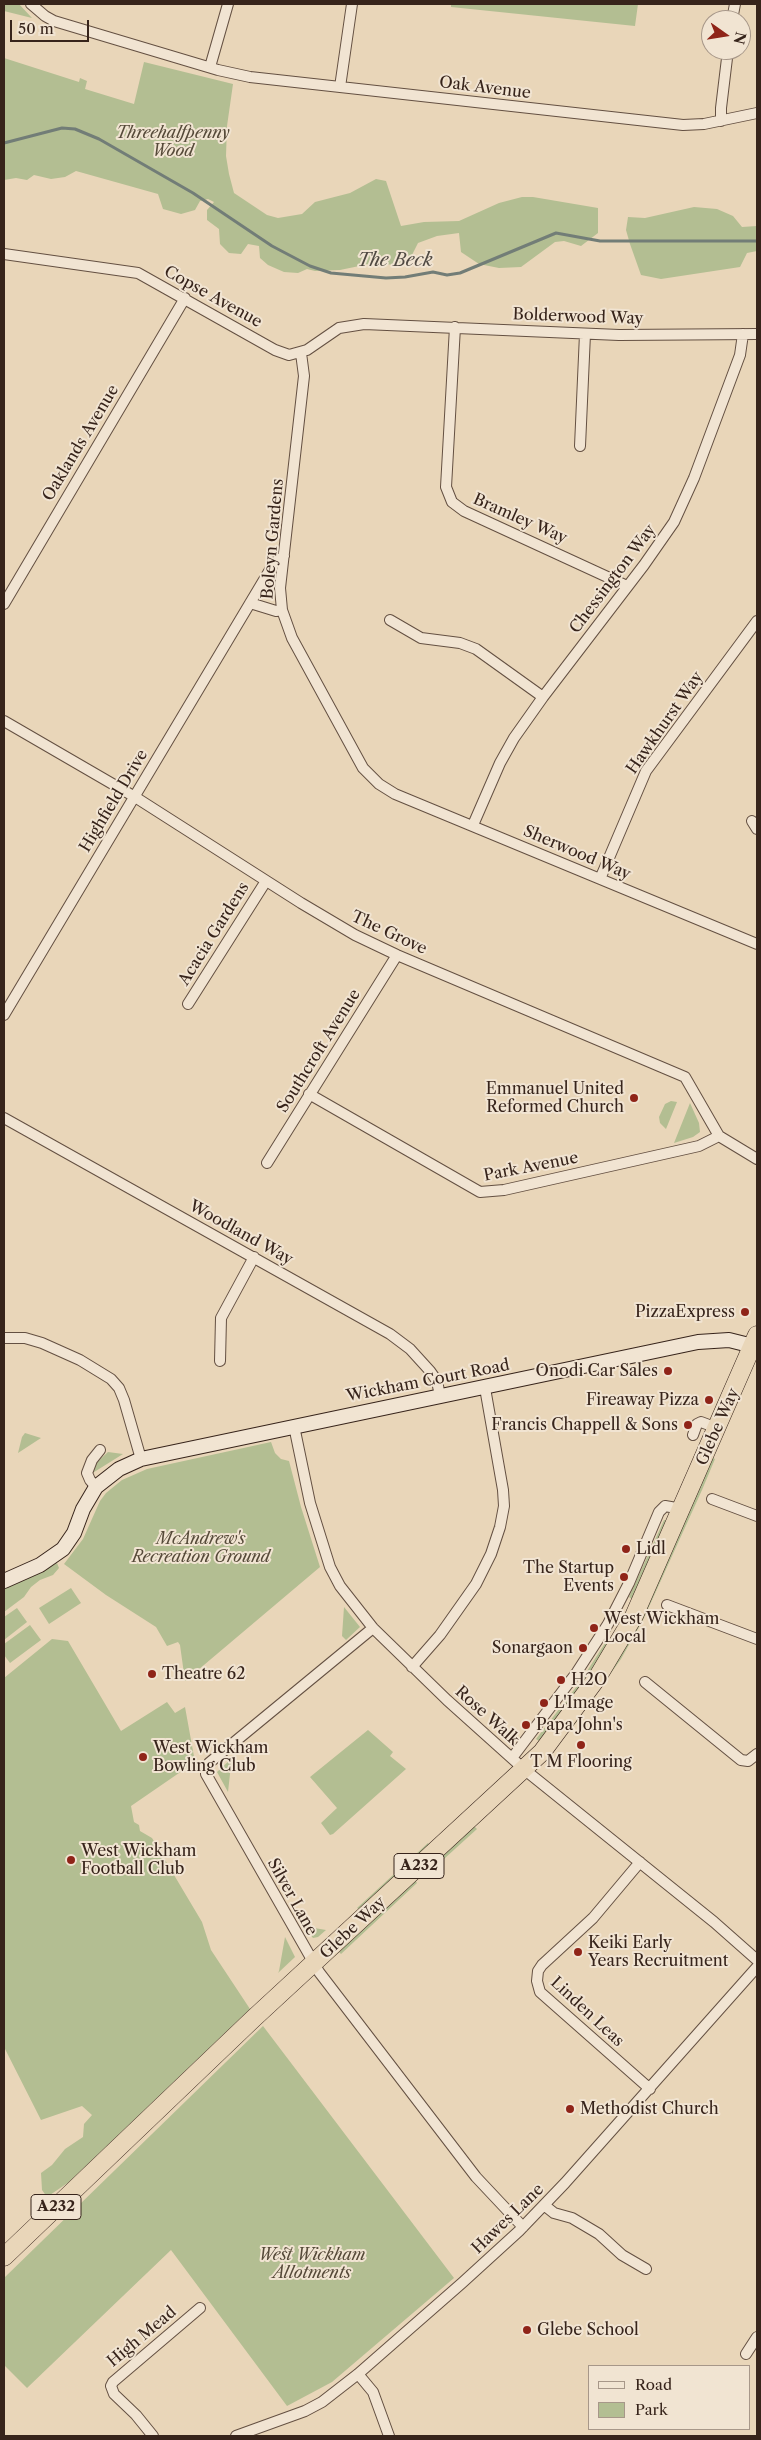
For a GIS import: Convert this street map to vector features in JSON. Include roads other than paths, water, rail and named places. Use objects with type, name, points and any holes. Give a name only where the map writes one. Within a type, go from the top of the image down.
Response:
[{"type":"highway","name":"Glebe Way","points":[[4,2257],[314,1964],[525,1770],[548,1745],[587,1692],[634,1616],[755,1340]]},
{"type":"street","name":"Oak Avenue","points":[[31,4],[44,16],[54,21],[210,68],[250,76],[683,125],[722,121],[757,114]]},
{"type":"street","points":[[210,68],[228,4]]},
{"type":"street","points":[[340,87],[352,4]]},
{"type":"street","points":[[722,121],[721,108],[727,60]]},
{"type":"street","name":"Copse Avenue","points":[[4,254],[133,272],[185,298],[281,352],[293,355],[301,353]]},
{"type":"street","name":"Oaklands Avenue","points":[[4,604],[185,298]]},
{"type":"street","name":"Bolderwood Way","points":[[301,353],[339,328],[355,324],[398,324],[585,334],[757,334]]},
{"type":"street","name":"Bramley Way","points":[[454,327],[446,487],[452,502],[470,514],[628,586]]},
{"type":"street","points":[[580,446],[585,334]]},
{"type":"street","name":"Chessington Way","points":[[473,825],[505,753],[543,697],[668,532],[687,495],[740,355],[743,334]]},
{"type":"street","name":"Boleyn Gardens","points":[[301,353],[304,368],[304,386],[280,593],[282,610],[292,638],[363,768],[386,789]]},
{"type":"street","name":"Highfield Drive","points":[[4,1016],[250,602],[276,560],[284,556]]},
{"type":"street","points":[[250,602],[276,611],[282,610]]},
{"type":"street","points":[[390,620],[421,638],[460,643],[476,649],[543,697]]},
{"type":"street","name":"Hawkhurst Way","points":[[600,879],[646,771],[757,621]]},
{"type":"street","name":"The Grove","points":[[4,721],[135,797],[337,925],[397,955],[685,1078],[719,1136],[757,1159]]},
{"type":"street","name":"Sherwood Way","points":[[386,789],[757,944]]},
{"type":"street","name":"Acacia Gardens","points":[[188,1004],[266,881]]},
{"type":"street","name":"Southcroft Avenue","points":[[267,1163],[308,1094],[397,955]]},
{"type":"street","name":"Park Avenue","points":[[308,1094],[475,1190],[486,1193],[699,1146],[719,1136]]},
{"type":"street","name":"Woodland Way","points":[[4,1118],[370,1322],[405,1344],[433,1374],[440,1396]]},
{"type":"street","points":[[220,1361],[221,1318],[254,1257]]},
{"type":"street","points":[[4,1338],[25,1338],[42,1342],[80,1360],[111,1379],[122,1394],[141,1459]]},
{"type":"street","name":"Wickham Court Road","points":[[96,1487],[119,1469],[141,1459],[698,1342],[755,1340]]},
{"type":"street","points":[[412,1667],[440,1634],[476,1584],[491,1554],[500,1527],[504,1506],[503,1488],[485,1388]]},
{"type":"street","points":[[693,1435],[697,1424],[701,1422],[717,1428]]},
{"type":"street","name":"Rose Walk","points":[[294,1426],[310,1503],[330,1567],[340,1586],[373,1628],[412,1667],[525,1770],[640,1862],[757,1960]]},
{"type":"street","points":[[4,1581],[40,1565],[63,1549],[74,1533],[83,1509],[96,1487],[87,1473],[92,1460],[100,1450]]},
{"type":"street","points":[[712,1499],[757,1516]]},
{"type":"street","points":[[512,1758],[577,1672],[616,1608],[659,1512],[665,1506],[682,1509]]},
{"type":"street","points":[[666,1605],[757,1639]]},
{"type":"street","points":[[616,1608],[634,1616]]},
{"type":"street","name":"Silver Lane","points":[[373,1628],[214,1759],[205,1770],[220,1801],[314,1964],[466,2163],[523,2227]]},
{"type":"street","points":[[645,1682],[741,1760],[748,1762],[757,1754]]},
{"type":"street","name":"Linden Leas","points":[[640,1862],[593,1918],[542,1965],[538,1971],[537,1981],[540,1992],[650,2088]]},
{"type":"street","name":"Hawes Lane","points":[[236,2436],[305,2411],[322,2402],[358,2374],[462,2283],[544,2205],[757,1966]]},
{"type":"street","points":[[544,2205],[554,2213],[572,2218],[599,2234],[622,2255],[646,2269]]},
{"type":"street","name":"High Mead","points":[[153,2436],[136,2414],[114,2394],[111,2386],[113,2382],[200,2308]]},
{"type":"street","points":[[746,2354],[757,2337]]},
{"type":"street","points":[[358,2374],[373,2392],[390,2436]]},
{"type":"waterway","name":"The Beck","points":[[4,143],[62,128],[75,129],[99,139],[193,193],[272,246],[310,266],[331,273],[386,278],[433,272],[447,275],[460,273],[556,233],[600,241],[757,241]]},
{"type":"place","name":"Emmanuel United Reformed Church","points":[[634,1098]]},
{"type":"place","name":"PizzaExpress","points":[[745,1312]]},
{"type":"place","name":"Onodi Car Sales","points":[[668,1371]]},
{"type":"place","name":"Fireaway Pizza","points":[[709,1400]]},
{"type":"place","name":"Francis Chappell & Sons","points":[[688,1425]]},
{"type":"place","name":"Lidl","points":[[626,1549]]},
{"type":"place","name":"The Startup Events","points":[[624,1577]]},
{"type":"place","name":"West Wickham Local","points":[[594,1628]]},
{"type":"place","name":"Sonargaon","points":[[583,1648]]},
{"type":"place","name":"Theatre 62","points":[[152,1674]]},
{"type":"place","name":"H2O","points":[[561,1680]]},
{"type":"place","name":"L'Image","points":[[544,1703]]},
{"type":"place","name":"Papa John's","points":[[526,1725]]},
{"type":"place","name":"T M Flooring","points":[[581,1745]]},
{"type":"place","name":"West Wickham Bowling Club","points":[[143,1757]]},
{"type":"place","name":"West Wickham Football Club","points":[[71,1860]]},
{"type":"place","name":"Keiki Early Years Recruitment","points":[[578,1952]]},
{"type":"place","name":"Methodist Church","points":[[570,2109]]},
{"type":"place","name":"Glebe School","points":[[527,2330]]},
{"type":"park label","name":"Threehalfpenny Wood","points":[[173,142]]},
{"type":"park label","name":"McAndrew's Recreation Ground","points":[[201,1548]]},
{"type":"park label","name":"West Wickham Allotments","points":[[312,2264]]}]
